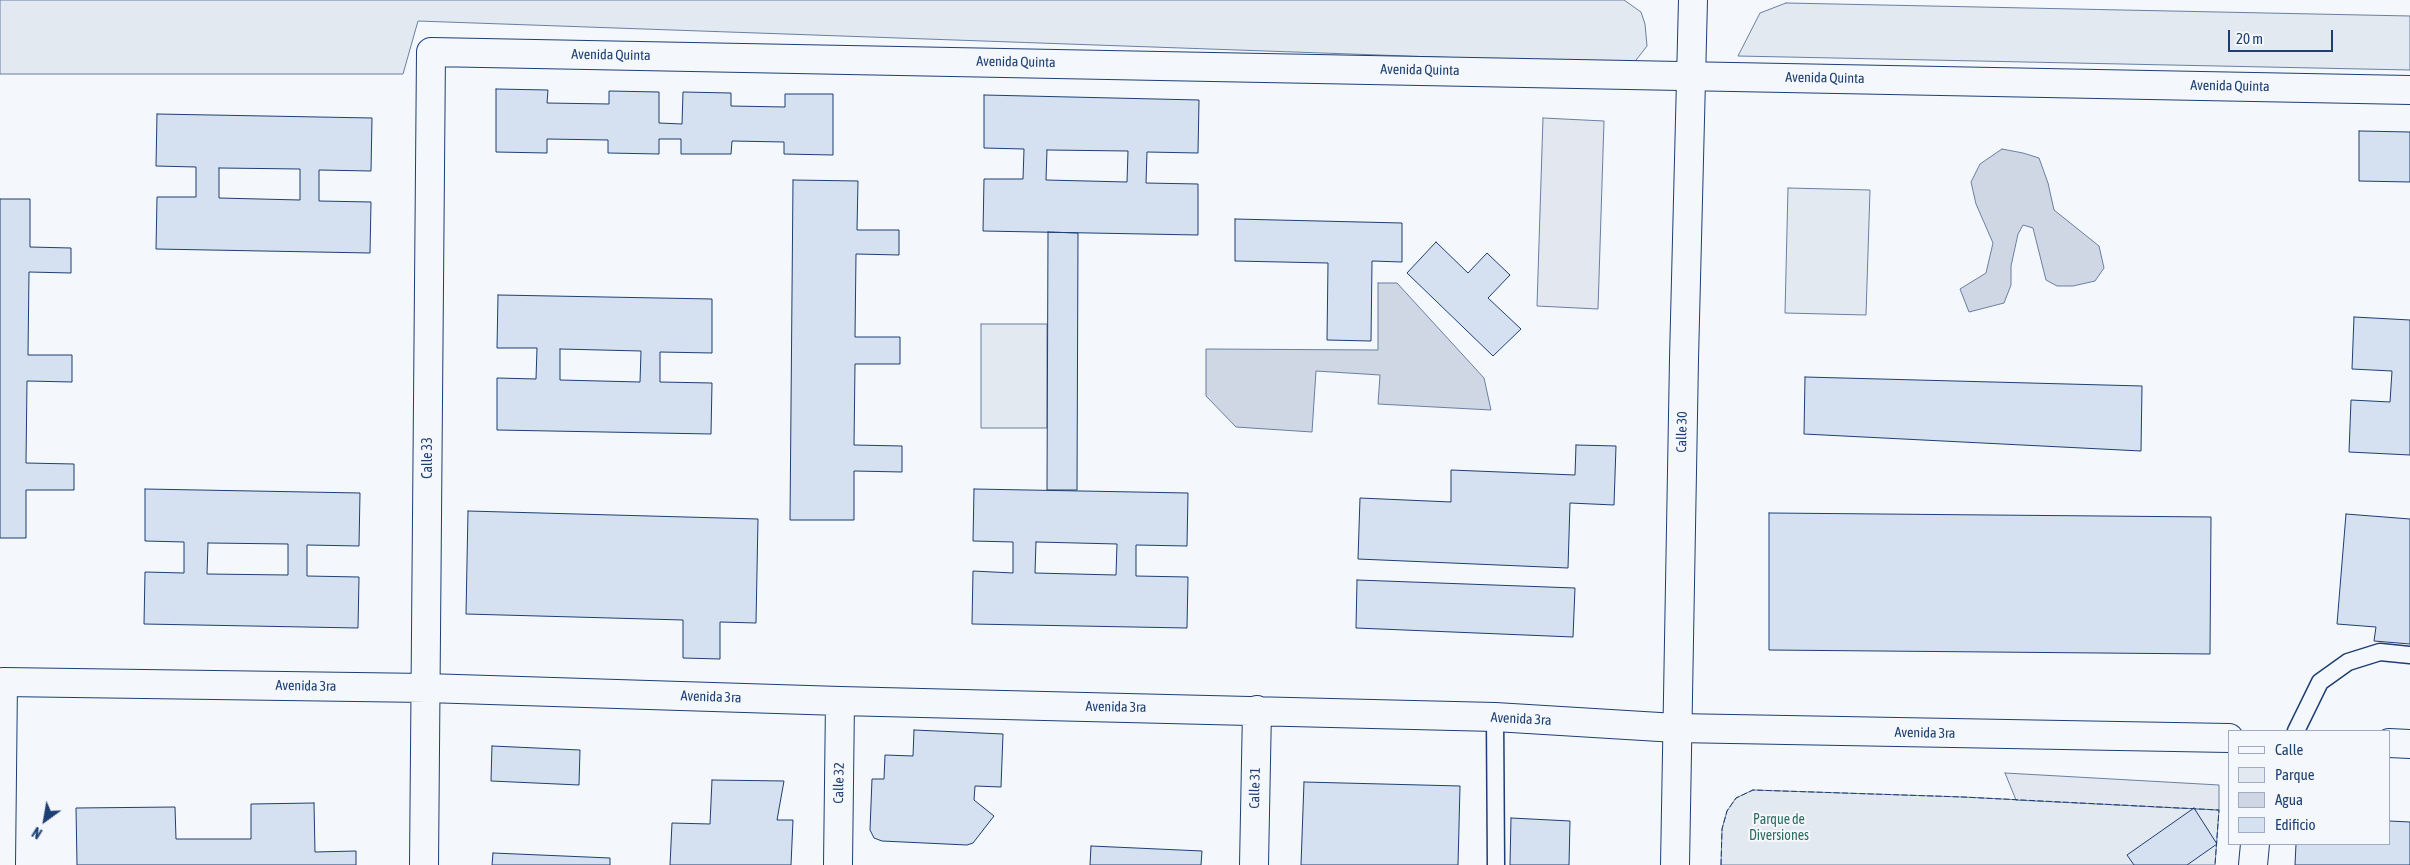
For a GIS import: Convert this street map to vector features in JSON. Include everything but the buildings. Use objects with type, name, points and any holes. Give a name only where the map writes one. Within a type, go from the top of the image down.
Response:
[{"type":"street","name":"Calle 30","points":[[1675,865],[1676,728],[1693,0]]},
{"type":"street","name":"Avenida Quinta","points":[[431,52],[2410,90]]},
{"type":"street","name":"Calle 33","points":[[424,865],[431,52]]},
{"type":"street","name":"Avenida 3ra","points":[[1,679],[1257,710],[1495,717],[1676,728],[2228,738]]},
{"type":"street","points":[[1,679],[1,865]]},
{"type":"street","name":"Calle 32","points":[[838,865],[840,701]]},
{"type":"street","name":"Calle 31","points":[[1254,865],[1257,710]]},
{"type":"street","points":[[2390,743],[2410,744]]},
{"type":"street","points":[[2253,865],[2255,845]]},
{"type":"lane","points":[[2296,730],[2320,682],[2348,662],[2380,652],[2410,655]]},
{"type":"lane","points":[[1495,717],[1496,865]]},
{"type":"green space","points":[[0,0],[1624,0],[1641,12],[1645,24],[1647,46],[1633,64],[418,21],[403,74],[0,74]]},
{"type":"green space","points":[[1786,3],[2410,16],[2410,70],[1738,56],[1760,13]]},
{"type":"green space","points":[[1788,188],[1870,190],[1866,315],[1785,313]]},
{"type":"green space","points":[[981,324],[1047,324],[1047,428],[981,428]]},
{"type":"green space","name":"Parque de Diversiones","points":[[1753,790],[1963,797],[2219,810],[2215,865],[1721,865],[1722,829],[1727,811],[1736,798]]},
{"type":"shaded area","points":[[1543,118],[1604,121],[1598,309],[1537,306]]},
{"type":"shaded area","points":[[2005,773],[2219,785],[2219,810],[2016,800]]},
{"type":"water","points":[[2002,149],[2039,158],[2048,183],[2054,210],[2099,246],[2104,268],[2095,281],[2073,286],[2057,286],[2046,280],[2033,228],[2023,225],[2018,234],[2011,266],[2011,285],[2004,303],[1969,312],[1960,289],[1986,273],[1993,243],[1976,204],[1971,182],[1980,164]]},
{"type":"water","points":[[1378,283],[1397,283],[1484,378],[1491,410],[1378,404],[1380,375],[1316,371],[1312,432],[1236,427],[1206,396],[1206,349],[1378,350]]},
{"type":"fence","points":[[1721,865],[1722,829],[1727,811],[1736,798],[1753,790],[1963,797],[2219,810],[2215,865]]}]
